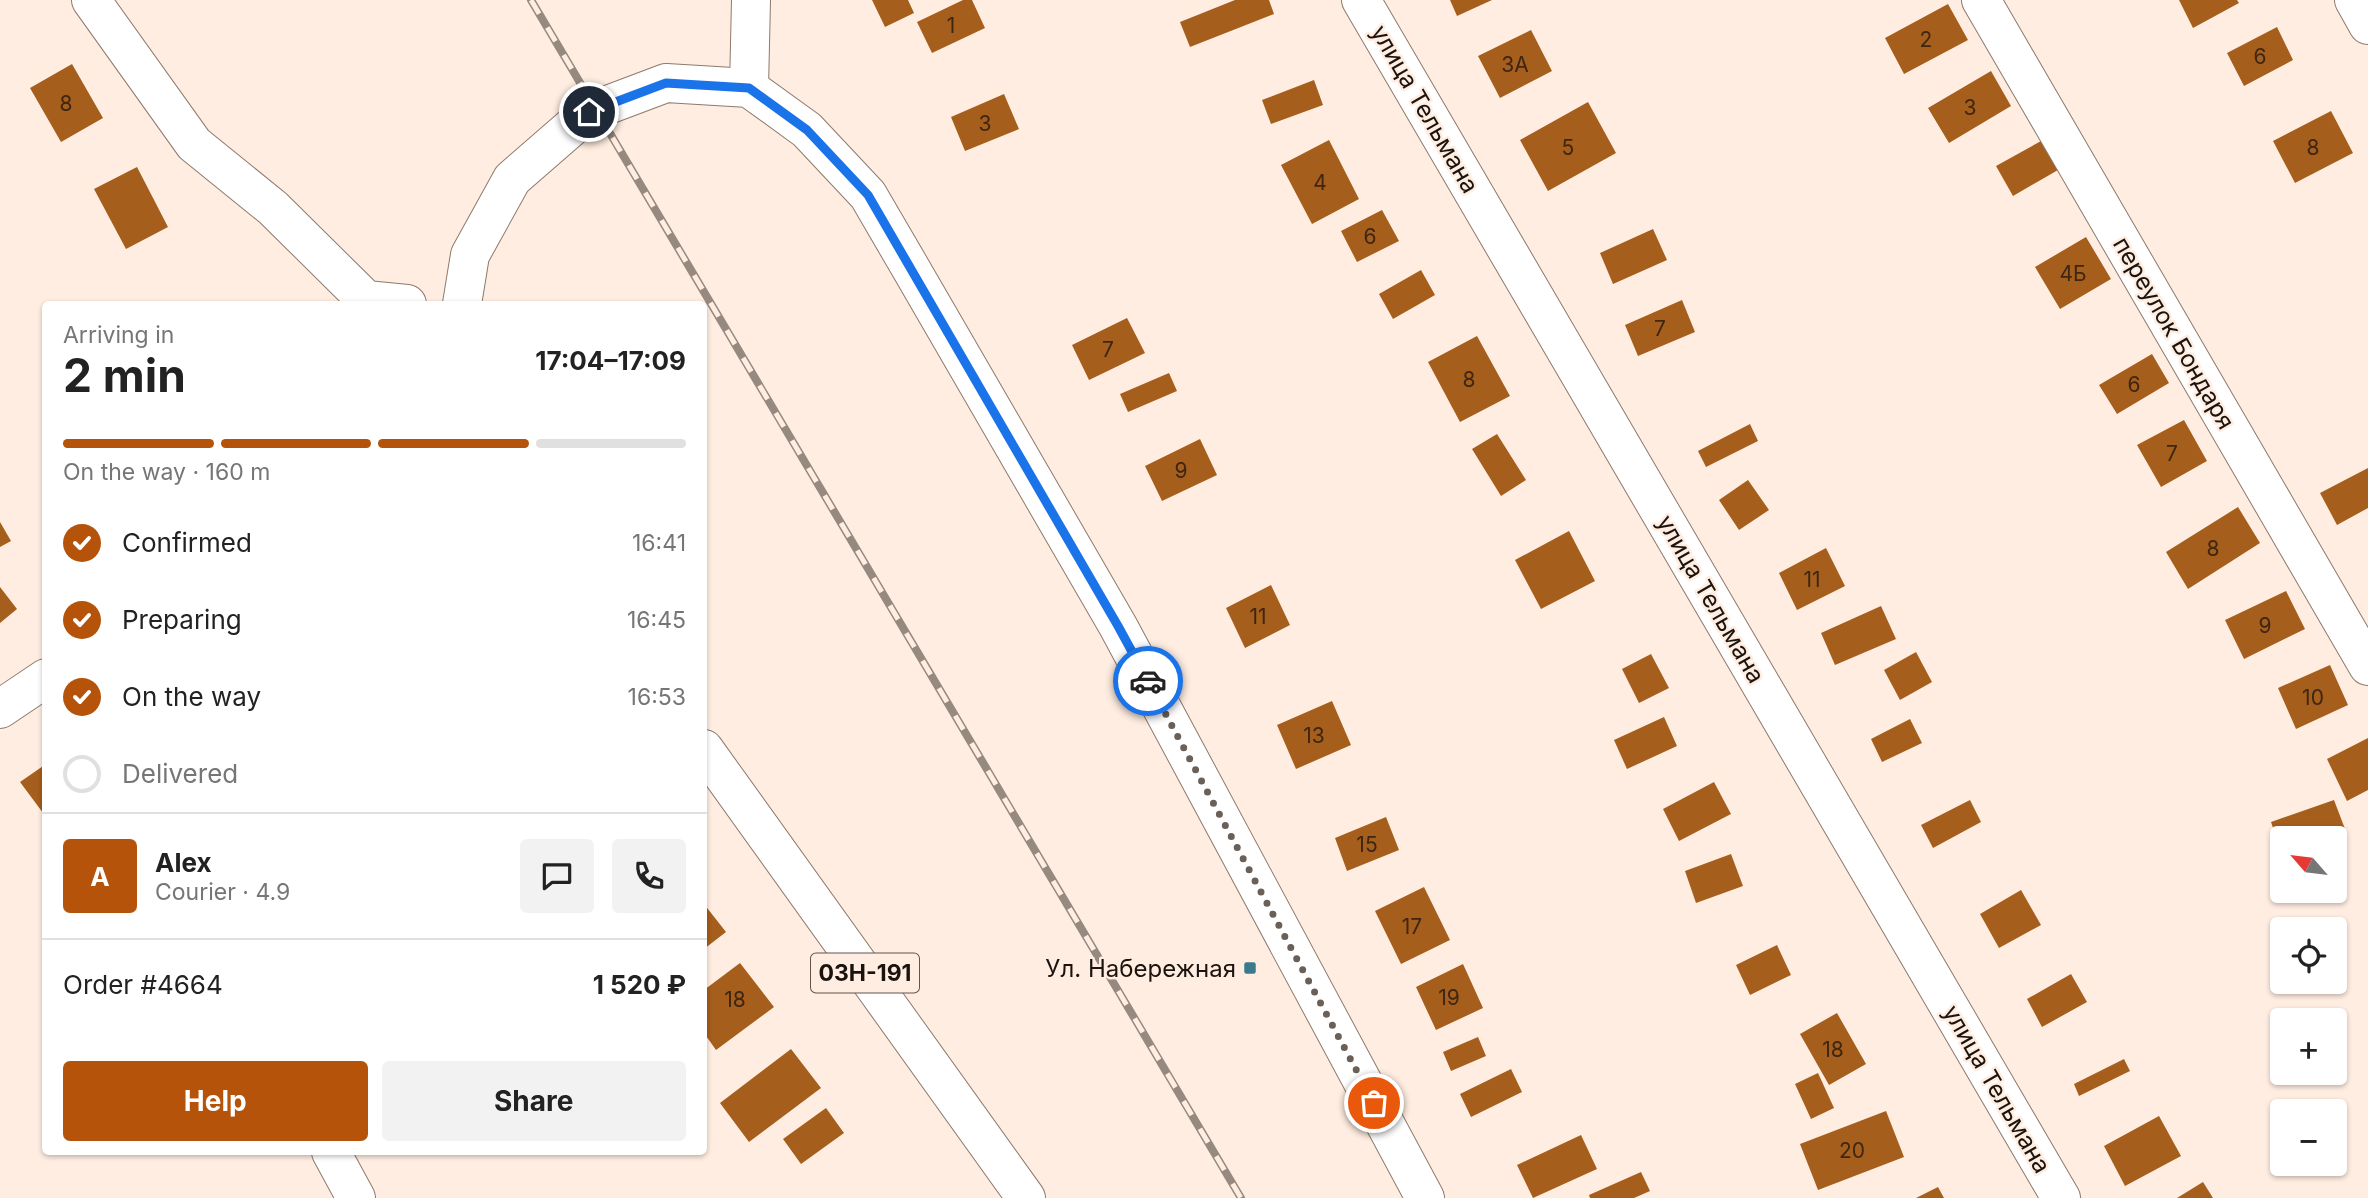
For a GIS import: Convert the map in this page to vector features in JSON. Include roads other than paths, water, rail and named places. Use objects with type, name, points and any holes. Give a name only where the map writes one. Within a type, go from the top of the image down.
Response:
[{"type":"street","points":[[91,0],[194,144],[273,208],[366,300],[376,301]]},
{"type":"street","points":[[749,88],[751,0]]},
{"type":"street","name":"улица Тельмана","points":[[1361,0],[2061,1198]]},
{"type":"street","name":"переулок Бондаря","points":[[1981,0],[2368,666]]},
{"type":"street","points":[[2354,0],[2368,25]]},
{"type":"street","points":[[462,301],[470,256],[512,178],[589,112],[666,83],[749,88],[807,130],[868,195],[1118,626],[1425,1198]]},
{"type":"street","points":[[0,709],[42,681]]},
{"type":"street","name":"03Н-191","points":[[707,753],[1026,1198]]},
{"type":"street","points":[[333,1155],[356,1198]]},
{"type":"railway","points":[[531,0],[1241,1198]]},
{"type":"place","name":"Ул. Набережная","points":[[1250,968]]}]
